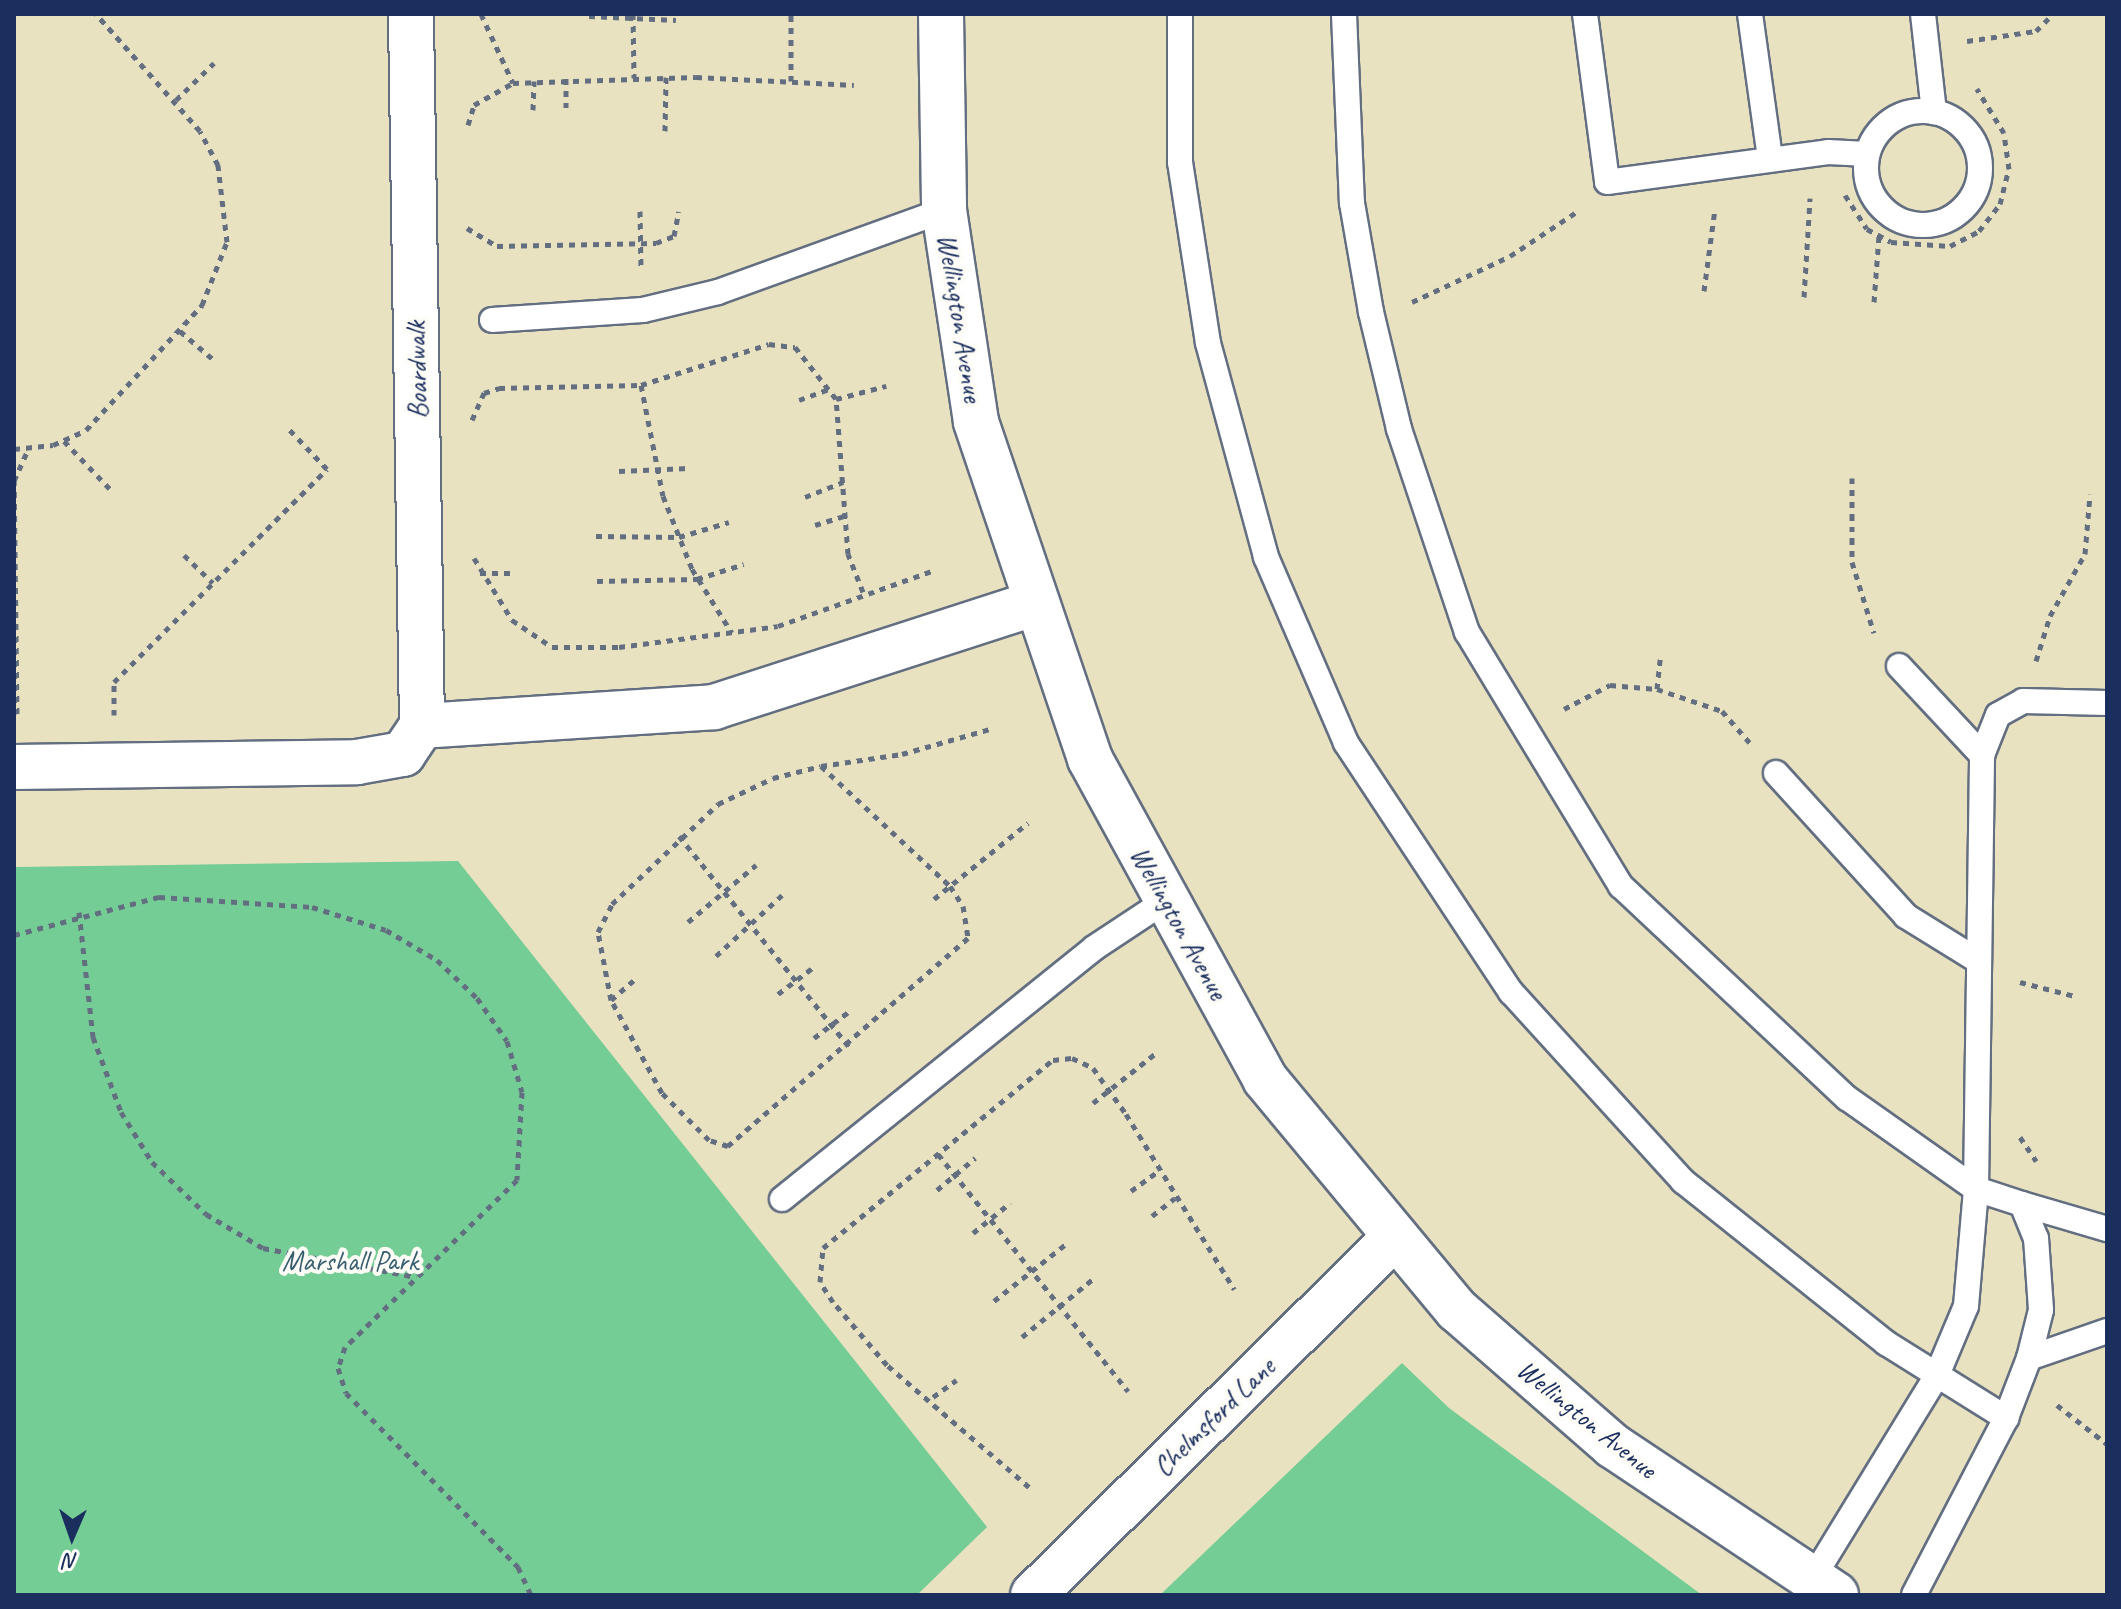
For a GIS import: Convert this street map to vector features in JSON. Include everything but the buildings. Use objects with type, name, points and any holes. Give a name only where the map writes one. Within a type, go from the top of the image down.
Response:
[{"type":"street","name":"Boardwalk","points":[[411,14],[422,726]]},
{"type":"street","name":"Wellington Avenue","points":[[941,14],[944,210],[976,422],[1033,604],[1090,759],[1165,901],[1265,1079],[1394,1238],[1457,1310],[1613,1446],[1823,1588]]},
{"type":"street","points":[[16,767],[357,762],[403,754],[422,726],[714,707],[1033,604]]},
{"type":"street","name":"Chelmsford Lane","points":[[1033,1595],[1394,1238]]},
{"type":"lane","points":[[1180,14],[1180,162],[1208,343],[1266,557],[1346,743],[1511,992],[1683,1181],[1937,1375],[2006,1418]]},
{"type":"lane","points":[[1344,14],[1352,203],[1399,429],[1467,632],[1621,886],[1847,1098],[1976,1189],[2107,1229]]},
{"type":"lane","points":[[1585,14],[1607,182],[1770,159],[1867,154]]},
{"type":"lane","points":[[1750,14],[1770,159]]},
{"type":"lane","points":[[1923,14],[1934,112]]},
{"type":"lane","points":[[1934,112],[1967,132],[1980,168],[1977,187],[1953,217],[1916,225],[1897,219],[1871,192],[1867,154],[1893,120],[1934,112]]},
{"type":"lane","points":[[492,320],[643,310],[761,278],[944,210]]},
{"type":"lane","points":[[1899,666],[1982,755]]},
{"type":"lane","points":[[1823,1588],[1937,1375],[1966,1306],[1976,1189],[1982,755],[1998,715],[2023,701],[2107,703]]},
{"type":"lane","points":[[1776,773],[1906,916],[1977,960]]},
{"type":"lane","points":[[782,1199],[1094,948],[1165,901]]},
{"type":"lane","points":[[1914,1595],[2006,1418],[2029,1358],[2041,1310],[2036,1238],[2022,1204]]},
{"type":"lane","points":[[2029,1358],[2107,1331]]},
{"type":"path","points":[[14,449],[64,441],[86,430],[180,331],[217,279],[226,204],[218,165],[176,100],[96,14]]},
{"type":"path","points":[[481,14],[513,83]]},
{"type":"path","points":[[791,14],[791,81]]},
{"type":"path","points":[[1967,41],[2036,31],[2053,14]]},
{"type":"path","points":[[589,16],[676,20]]},
{"type":"path","points":[[634,16],[634,78]]},
{"type":"path","points":[[176,100],[214,63]]},
{"type":"path","points":[[464,136],[474,105],[513,83],[566,78],[666,77],[854,85]]},
{"type":"path","points":[[665,131],[666,77]]},
{"type":"path","points":[[566,78],[566,110]]},
{"type":"path","points":[[533,110],[534,81]]},
{"type":"path","points":[[1804,297],[1811,181]]},
{"type":"path","points":[[1704,291],[1720,192]]},
{"type":"path","points":[[463,210],[464,225],[497,246],[641,243],[674,236],[679,211]]},
{"type":"path","points":[[640,211],[643,310]]},
{"type":"path","points":[[1874,302],[1879,236]]},
{"type":"path","points":[[180,331],[215,361]]},
{"type":"path","points":[[470,430],[476,403],[499,388],[641,385],[769,344],[795,347],[836,399],[844,516],[863,592]]},
{"type":"path","points":[[641,385],[657,471],[679,537],[697,579],[732,633]]},
{"type":"path","points":[[836,399],[886,386]]},
{"type":"path","points":[[799,400],[830,389]]},
{"type":"path","points":[[114,766],[114,682],[327,469],[288,428]]},
{"type":"path","points":[[64,441],[112,491]]},
{"type":"path","points":[[16,767],[14,481],[29,448]]},
{"type":"path","points":[[619,471],[689,468]]},
{"type":"path","points":[[1852,478],[1852,562],[1868,624],[1899,666]]},
{"type":"path","points":[[805,497],[843,482]]},
{"type":"path","points":[[2023,701],[2050,616],[2085,554],[2090,494]]},
{"type":"path","points":[[815,525],[844,516]]},
{"type":"path","points":[[596,536],[679,537],[729,522]]},
{"type":"path","points":[[472,553],[479,573],[512,620],[552,647],[732,633],[778,626],[863,592],[934,570]]},
{"type":"path","points":[[184,555],[213,583]]},
{"type":"path","points":[[597,581],[697,579],[744,564]]},
{"type":"path","points":[[479,573],[514,573]]},
{"type":"path","points":[[1657,689],[1660,659]]},
{"type":"path","points":[[1529,734],[1610,685],[1657,689],[1722,711],[1776,773]]},
{"type":"path","points":[[821,766],[950,886],[963,906],[968,938],[849,1047],[728,1146],[709,1140],[662,1093],[611,1000],[598,932],[642,868],[718,804],[773,778],[821,766],[902,754],[990,729]]},
{"type":"path","points":[[934,899],[1028,823]]},
{"type":"path","points":[[679,836],[849,1047]]},
{"type":"path","points":[[688,922],[756,865]]},
{"type":"path","points":[[716,956],[752,927],[782,895]]},
{"type":"path","points":[[14,935],[79,912],[159,897],[312,907],[386,930],[437,960],[477,998],[507,1041],[522,1092],[517,1180],[345,1347],[338,1368],[346,1393],[518,1567],[531,1595]]},
{"type":"path","points":[[79,912],[93,1037],[121,1112],[152,1162],[206,1214],[263,1248],[416,1277]]},
{"type":"path","points":[[778,994],[815,966]]},
{"type":"path","points":[[611,1000],[636,978]]},
{"type":"path","points":[[2014,981],[2014,995]]},
{"type":"path","points":[[814,1038],[851,1010]]},
{"type":"path","points":[[1093,1103],[1156,1053]]},
{"type":"path","points":[[1029,1487],[933,1397],[887,1365],[833,1302],[818,1262],[823,1248],[1053,1060],[1072,1058],[1093,1068],[1109,1090],[1234,1289]]},
{"type":"path","points":[[2014,1125],[2043,1165]]},
{"type":"path","points":[[938,1154],[1128,1391]]},
{"type":"path","points":[[937,1190],[975,1158]]},
{"type":"path","points":[[1131,1191],[1159,1171]]},
{"type":"path","points":[[1152,1216],[1175,1198]]},
{"type":"path","points":[[973,1233],[1010,1203]]},
{"type":"path","points":[[994,1301],[1066,1244]]},
{"type":"path","points":[[1022,1337],[1094,1278]]},
{"type":"path","points":[[933,1397],[956,1380]]},
{"type":"path","points":[[2046,1397],[2107,1444]]},
{"type":"green space","name":"Marshall Park","points":[[458,861],[987,1527],[917,1595],[14,1595],[14,867]]},
{"type":"green space","points":[[1402,1363],[1449,1408],[1702,1595],[1160,1595]]}]
